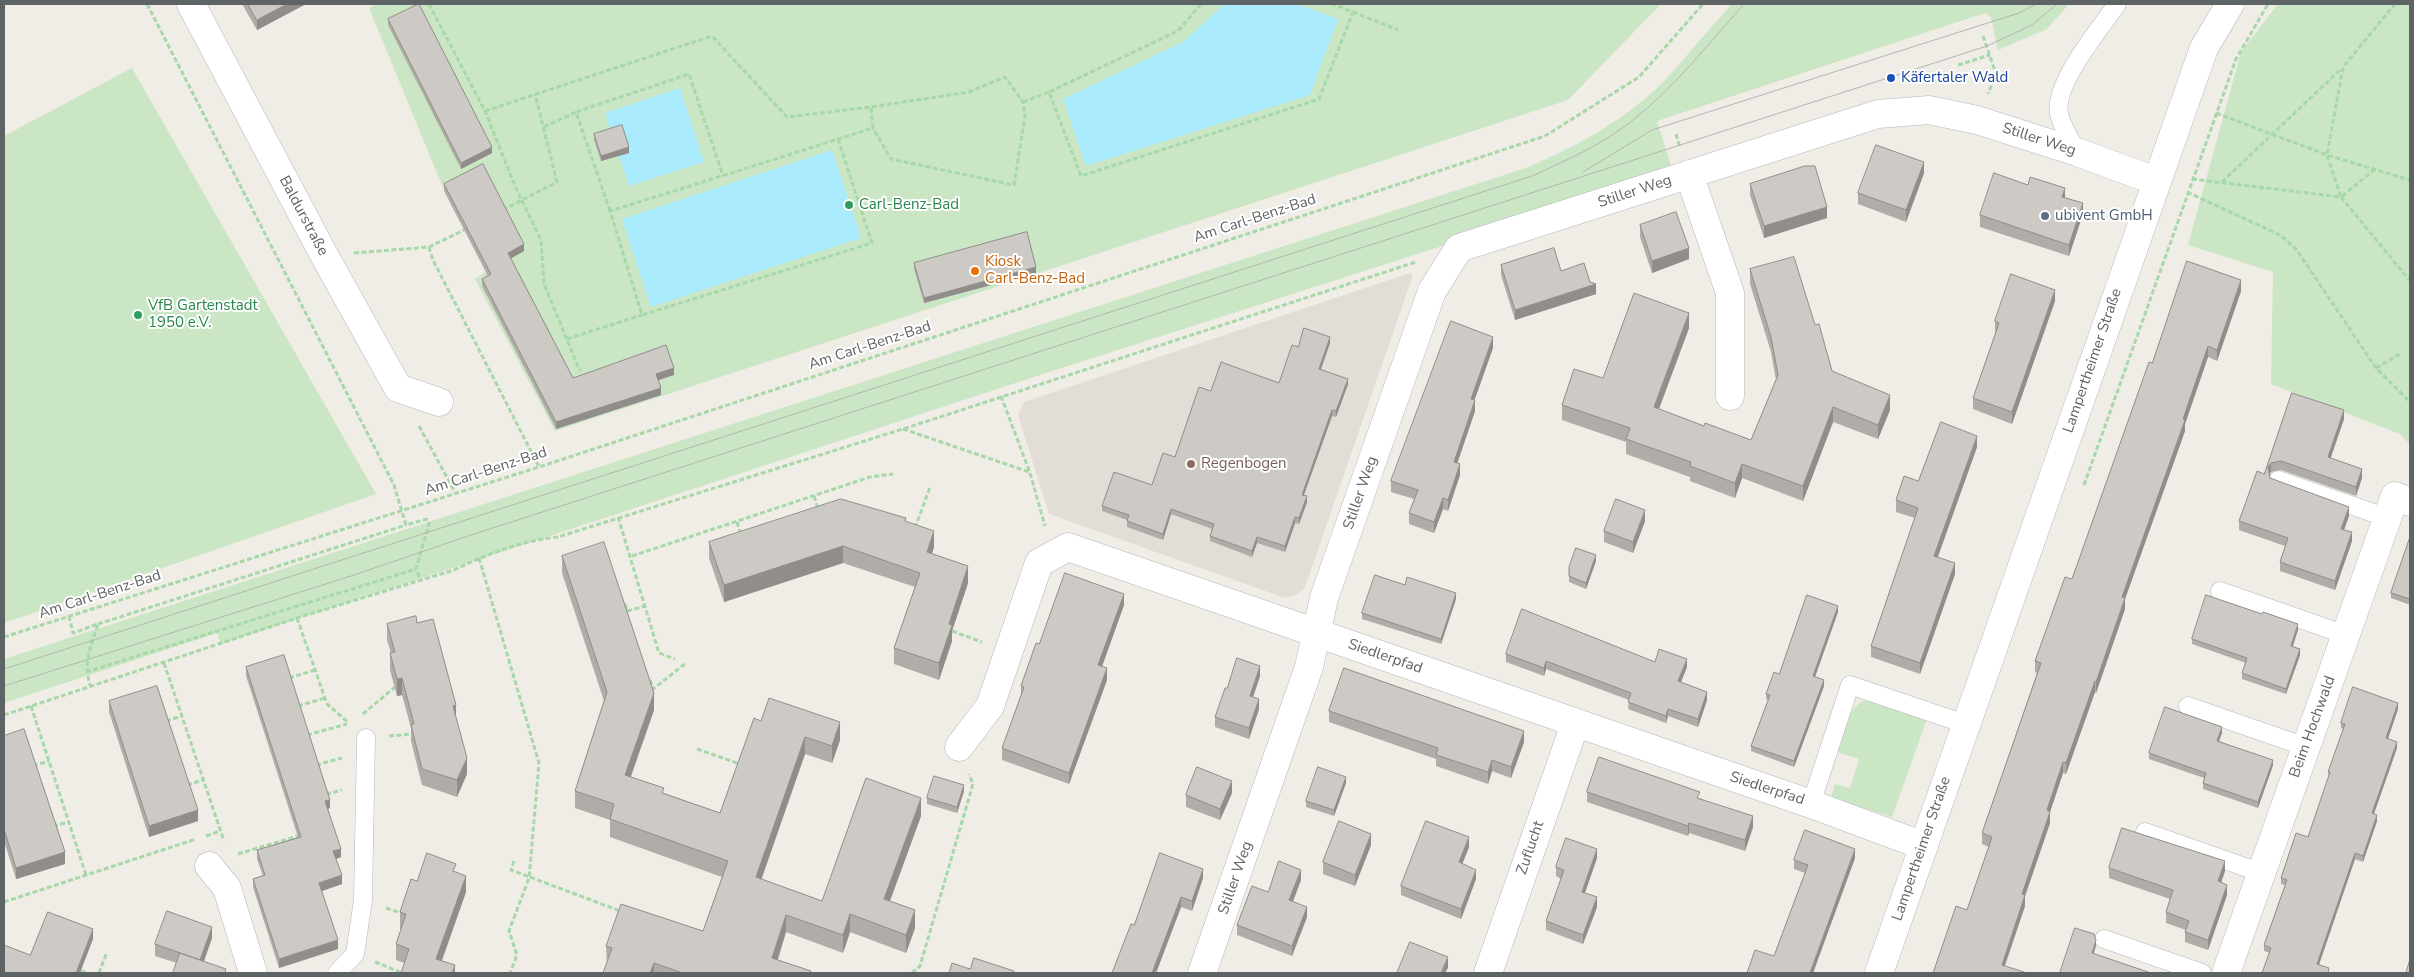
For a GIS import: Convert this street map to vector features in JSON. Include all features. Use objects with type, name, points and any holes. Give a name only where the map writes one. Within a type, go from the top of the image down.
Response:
[{"type":"street","name":"Baldurstraße","points":[[191,4],[324,255],[398,388]]},
{"type":"street","name":"Lampertheimer Straße","points":[[1879,973],[2204,48],[2230,4]]},
{"type":"street","name":"Stiller Weg","points":[[1202,973],[1310,667],[1324,598],[1432,291],[1459,248],[1878,114],[1929,110],[1977,120],[2077,152],[2156,181]]},
{"type":"street","name":"Stiller Weg","points":[[1689,174],[1730,293],[1730,396]]},
{"type":"street","points":[[398,388],[439,402]]},
{"type":"street","name":"Beim Hochwald","points":[[2226,973],[2395,496],[2410,502]]},
{"type":"street","name":"Siedlerpfad","points":[[959,748],[990,706],[1038,563],[1068,547],[1317,632],[1575,724],[1811,804],[1924,846]]},
{"type":"street","name":"Zuflucht","points":[[1488,973],[1575,724]]},
{"type":"street","points":[[219,861],[253,973]]},
{"type":"lane","points":[[2077,152],[2062,124],[2059,112],[2059,98],[2067,78],[2117,4]]},
{"type":"lane","points":[[2278,480],[2388,518]]},
{"type":"lane","points":[[2220,591],[2346,635]]},
{"type":"lane","points":[[1811,804],[1850,686],[1965,724]]},
{"type":"lane","points":[[2188,706],[2306,747]]},
{"type":"lane","points":[[337,973],[355,954],[363,900],[366,738]]},
{"type":"lane","points":[[2145,832],[2262,873]]},
{"type":"lane","points":[[2104,939],[2202,973]]},
{"type":"path","points":[[147,4],[394,485],[406,525]]},
{"type":"path","points":[[429,4],[485,111],[540,240],[544,284],[580,371]]},
{"type":"path","points":[[1023,102],[1049,92],[1178,31],[1201,4]]},
{"type":"path","points":[[1333,4],[1398,30]]},
{"type":"path","name":"Am Carl-Benz-Bad","points":[[4,638],[539,467],[1545,136],[1639,77],[1702,4]]},
{"type":"path","points":[[2081,492],[2236,59],[2268,4]]},
{"type":"path","points":[[2222,183],[2344,67],[2395,4]]},
{"type":"path","points":[[1049,92],[1081,176],[1319,99],[1353,12]]},
{"type":"path","points":[[485,111],[712,36],[787,117],[871,107],[969,92],[1005,77],[1023,102],[1025,116],[1014,185],[891,159],[873,128],[871,107]]},
{"type":"path","points":[[1977,120],[1996,74],[1983,36]]},
{"type":"path","points":[[1958,66],[1990,56]]},
{"type":"path","points":[[2344,67],[2327,155],[2341,197],[2410,281]]},
{"type":"path","points":[[544,127],[576,112],[689,74],[723,176]]},
{"type":"path","points":[[503,210],[558,182],[535,94]]},
{"type":"path","points":[[576,112],[610,211],[642,315]]},
{"type":"path","points":[[2216,113],[2327,155],[2410,180]]},
{"type":"path","points":[[610,211],[873,128]]},
{"type":"path","points":[[567,339],[872,243],[838,139]]},
{"type":"path","points":[[2193,179],[2341,197],[2375,169]]},
{"type":"path","points":[[2188,193],[2280,235],[2296,249],[2376,368],[2410,402]]},
{"type":"path","points":[[324,255],[429,247],[464,230]]},
{"type":"path","points":[[429,247],[433,260],[539,467]]},
{"type":"path","points":[[4,715],[297,618],[421,581],[454,570],[479,558],[533,540],[558,537],[902,429],[1459,248]]},
{"type":"path","points":[[2376,368],[2400,354]]},
{"type":"path","points":[[398,388],[456,494]]},
{"type":"path","points":[[1001,396],[1030,472],[1046,529]]},
{"type":"path","points":[[902,429],[1030,472]]},
{"type":"path","points":[[632,556],[870,477],[893,474]]},
{"type":"path","points":[[913,534],[930,487]]},
{"type":"path","points":[[814,496],[821,516]]},
{"type":"path","points":[[618,517],[632,556],[659,653],[675,659]]},
{"type":"path","points":[[69,616],[73,633],[427,519],[429,524],[416,569],[421,581]]},
{"type":"path","points":[[736,522],[743,540]]},
{"type":"path","points":[[479,558],[539,763],[529,878],[509,931],[517,955],[510,973]]},
{"type":"path","points":[[86,672],[416,569]]},
{"type":"path","points":[[625,604],[627,611],[645,606]]},
{"type":"path","points":[[297,618],[327,704],[366,738]]},
{"type":"path","points":[[90,685],[86,672],[86,659],[98,624]]},
{"type":"path","points":[[164,663],[220,831],[219,861]]},
{"type":"path","points":[[650,680],[653,689],[686,663]]},
{"type":"path","points":[[288,678],[316,670]]},
{"type":"path","points":[[307,736],[350,724],[395,687]]},
{"type":"path","points":[[298,706],[325,698]]},
{"type":"path","points":[[31,706],[86,875]]},
{"type":"path","points":[[165,722],[182,716]]},
{"type":"path","points":[[912,973],[920,966],[973,784],[959,748]]},
{"type":"path","points":[[697,749],[748,766]]},
{"type":"path","points":[[32,766],[49,761]]},
{"type":"path","points":[[186,785],[203,780]]},
{"type":"path","points":[[53,826],[69,822]]},
{"type":"path","points":[[4,902],[220,831]]},
{"type":"path","points":[[219,861],[302,835]]},
{"type":"path","points":[[514,860],[511,870],[631,915]]},
{"type":"path","points":[[219,861],[232,868],[227,888]]},
{"type":"path","points":[[99,973],[107,952]]},
{"type":"path","points":[[81,971],[87,973]]},
{"type":"shaded area","name":"Regenbogen","points":[[1410,273],[1413,275],[1305,587],[1297,595],[1285,598],[1049,514],[1018,415],[1024,402]]},
{"type":"green space","name":"Carl-Benz-Bad","points":[[376,4],[1661,4],[1568,100],[555,431],[475,279],[486,272],[444,190],[369,8]]},
{"type":"green space","points":[[1732,4],[2069,4],[2047,29],[1998,50],[1991,17],[1985,13],[1657,121],[1673,172],[1043,374],[221,644],[217,633],[4,703],[4,659],[1529,167],[1601,130],[1634,108],[1664,81]]},
{"type":"green space","points":[[2278,4],[2410,4],[2410,444],[2400,434],[2271,384],[2273,272],[2188,245],[2241,52]]},
{"type":"green space","name":"VfB Gartenstadt 1950 e.V.","points":[[132,68],[376,494],[4,623],[4,136]]},
{"type":"green space","points":[[1871,699],[1927,719],[1892,817],[1831,798],[1835,784],[1850,788],[1859,759],[1837,752],[1847,719],[1856,706]]},
{"type":"water","points":[[1225,4],[1297,4],[1338,19],[1310,95],[1086,166],[1063,99],[1183,42]]},
{"type":"water","points":[[680,88],[704,162],[629,186],[605,113]]},
{"type":"water","points":[[832,150],[861,238],[651,307],[622,219]]},
{"type":"building","points":[[248,4],[287,4],[257,20]]},
{"type":"building","points":[[419,4],[492,147],[461,163],[388,19]]},
{"type":"building","points":[[622,125],[629,147],[601,156],[594,134]]},
{"type":"building","points":[[1876,145],[1924,162],[1906,210],[1858,193]]},
{"type":"building","points":[[483,164],[524,244],[508,253],[573,378],[666,345],[674,368],[656,374],[661,388],[556,422],[482,279],[491,274],[444,184]]},
{"type":"building","points":[[1805,166],[1815,166],[1827,207],[1764,226],[1750,184]]},
{"type":"building","points":[[1994,173],[2028,185],[2030,177],[2065,188],[2062,197],[2083,203],[2069,245],[1980,215]]},
{"type":"building","points":[[1676,212],[1689,248],[1652,261],[1640,225]]},
{"type":"building","name":"Kiosk Carl-Benz-Bad","points":[[1027,232],[1036,267],[924,298],[914,263]]},
{"type":"building","points":[[1554,248],[1561,271],[1584,263],[1590,282],[1596,284],[1515,310],[1501,265]]},
{"type":"building","points":[[1794,257],[1815,325],[1819,324],[1832,371],[1890,395],[1878,425],[1833,407],[1803,486],[1742,464],[1735,483],[1690,466],[1691,462],[1626,439],[1630,428],[1562,405],[1574,369],[1603,378],[1634,293],[1689,313],[1654,407],[1704,426],[1705,423],[1751,440],[1778,375],[1771,337],[1750,269]]},
{"type":"building","points":[[2187,261],[2241,280],[2217,350],[2208,346],[2183,419],[2185,420],[2122,597],[2125,598],[2096,682],[2066,763],[2063,762],[2047,810],[2050,812],[2022,894],[2025,895],[2002,965],[2027,973],[1933,973],[1956,906],[1967,910],[1992,837],[1982,833],[2041,663],[2035,661],[2065,577],[2072,579],[2149,362],[2152,363]]},
{"type":"building","points":[[2011,274],[2055,290],[2012,412],[1973,398],[1999,323],[1995,321]]},
{"type":"building","points":[[1451,321],[1493,337],[1471,399],[1475,400],[1454,462],[1460,464],[1448,500],[1443,498],[1434,522],[1409,513],[1418,490],[1391,481]]},
{"type":"building","points":[[1304,328],[1330,337],[1319,369],[1348,379],[1336,411],[1332,410],[1302,495],[1307,496],[1299,518],[1295,517],[1285,546],[1257,537],[1252,551],[1210,536],[1214,524],[1171,509],[1163,534],[1127,521],[1129,515],[1102,506],[1114,472],[1152,485],[1163,453],[1175,457],[1199,387],[1211,391],[1221,362],[1279,383],[1292,345],[1298,347]]},
{"type":"building","points":[[2292,393],[2344,410],[2328,457],[2362,469],[2356,487],[2281,461],[2271,463],[2268,467],[2270,478],[2349,507],[2341,529],[2352,532],[2335,581],[2280,562],[2288,538],[2239,521],[2257,471],[2264,474]]},
{"type":"building","points":[[1941,422],[1977,436],[1934,556],[1955,563],[1920,663],[1871,646],[1918,508],[1896,500],[1904,476],[1918,481]]},
{"type":"building","points":[[841,499],[906,518],[905,521],[934,531],[927,552],[968,566],[949,624],[952,625],[939,663],[894,648],[920,573],[843,546],[724,585],[709,542]]},
{"type":"building","points":[[1616,499],[1645,510],[1633,542],[1604,531]]},
{"type":"building","points":[[2410,537],[2410,599],[2391,593]]},
{"type":"building","points":[[604,542],[654,693],[625,775],[664,788],[662,793],[720,813],[754,718],[761,721],[769,698],[840,722],[832,746],[805,737],[756,877],[822,901],[866,778],[921,798],[884,899],[915,910],[906,935],[850,914],[843,935],[786,915],[772,958],[811,971],[810,973],[683,973],[654,963],[650,973],[603,973],[612,948],[606,946],[621,904],[703,931],[728,861],[610,819],[614,804],[575,791],[607,692],[562,556]]},
{"type":"building","points":[[1576,548],[1596,555],[1586,583],[1569,576],[1569,567]]},
{"type":"building","points":[[1065,573],[1124,594],[1098,665],[1107,668],[1069,773],[1002,748],[1024,687],[1021,686],[1036,643],[1039,644]]},
{"type":"building","points":[[1375,575],[1405,585],[1407,577],[1456,593],[1441,639],[1362,613]]},
{"type":"building","points":[[1807,595],[1838,606],[1813,676],[1824,680],[1794,761],[1751,746],[1770,695],[1766,694],[1774,672],[1779,674]]},
{"type":"building","points":[[2206,595],[2298,624],[2291,646],[2300,649],[2286,689],[2242,673],[2247,658],[2192,639]]},
{"type":"building","points":[[1522,609],[1655,662],[1659,649],[1687,659],[1678,681],[1707,692],[1698,719],[1668,709],[1666,716],[1628,702],[1631,693],[1546,661],[1544,668],[1506,654]]},
{"type":"building","points":[[416,616],[417,623],[433,619],[456,705],[453,706],[467,758],[457,780],[422,769],[411,725],[414,724],[402,678],[397,679],[390,653],[395,652],[387,624]]},
{"type":"building","points":[[284,655],[330,800],[325,801],[341,849],[333,851],[342,875],[319,883],[338,940],[279,959],[253,879],[265,875],[257,850],[301,837],[246,667]]},
{"type":"building","points":[[1237,658],[1260,666],[1250,696],[1259,699],[1249,728],[1215,717]]},
{"type":"building","points":[[1344,668],[1524,731],[1511,767],[1492,760],[1488,772],[1436,755],[1438,748],[1329,711]]},
{"type":"building","points":[[157,686],[198,810],[149,826],[109,701]]},
{"type":"building","points":[[2353,687],[2398,703],[2386,738],[2397,742],[2372,813],[2377,815],[2363,856],[2355,853],[2317,964],[2329,968],[2328,973],[2262,973],[2271,948],[2264,945],[2287,880],[2281,878],[2296,833],[2308,837],[2345,724],[2341,723]]},
{"type":"building","points":[[2165,707],[2222,727],[2217,741],[2273,760],[2258,802],[2203,783],[2206,773],[2149,753]]},
{"type":"building","points":[[24,729],[65,852],[16,868],[4,829],[4,736]]},
{"type":"building","points":[[1599,757],[1700,792],[1697,798],[1753,816],[1745,840],[1689,823],[1688,826],[1587,792]]},
{"type":"building","points":[[1197,767],[1232,781],[1220,809],[1186,795]]},
{"type":"building","points":[[1318,767],[1346,777],[1334,810],[1306,801]]},
{"type":"building","points":[[934,776],[964,785],[957,807],[927,798]]},
{"type":"building","points":[[1339,821],[1371,834],[1355,875],[1323,862]]},
{"type":"building","points":[[1426,821],[1469,837],[1459,862],[1476,870],[1461,909],[1401,886]]},
{"type":"building","points":[[2122,828],[2225,861],[2218,881],[2227,885],[2208,940],[2185,932],[2189,921],[2166,912],[2173,890],[2109,868]]},
{"type":"building","points":[[1805,830],[1855,849],[1810,973],[1747,973],[1755,950],[1774,956],[1808,865],[1794,860]]},
{"type":"building","points":[[1566,838],[1597,849],[1582,892],[1597,897],[1583,935],[1546,921],[1564,870],[1556,867]]},
{"type":"building","points":[[427,853],[456,864],[453,871],[466,876],[436,959],[455,965],[452,973],[401,973],[409,949],[396,944],[406,914],[400,912],[411,879],[417,881]]},
{"type":"building","points":[[1160,853],[1203,869],[1192,901],[1181,897],[1152,973],[1112,973],[1131,924],[1134,925]]},
{"type":"building","points":[[1279,861],[1301,870],[1289,900],[1307,907],[1292,946],[1237,925],[1252,886],[1268,892]]},
{"type":"building","points":[[167,911],[212,927],[200,960],[155,944]]},
{"type":"building","points":[[48,912],[93,929],[76,973],[4,973],[4,945],[30,955]]},
{"type":"building","points":[[2075,928],[2094,934],[2096,940],[2092,953],[2151,973],[2060,973]]},
{"type":"building","points":[[1410,942],[1448,957],[1441,973],[1397,973]]},
{"type":"building","points":[[180,953],[226,969],[225,973],[173,973]]},
{"type":"building","points":[[974,958],[1014,971],[1013,973],[949,973],[952,963],[970,969]]},
{"type":"building","points":[[2410,960],[2410,973],[2406,973]]},
{"type":"tram line","points":[[4,669],[1532,176],[1597,144],[1633,120],[1677,79],[1744,4]]},
{"type":"tram line","points":[[1583,172],[1652,130],[2019,13],[2036,4]]},
{"type":"tram line","points":[[4,686],[354,575],[471,535],[1987,46],[2032,25],[2057,4]]},
{"type":"place","name":"Käfertaler Wald","points":[[1891,78]]},
{"type":"place","name":"Carl-Benz-Bad","points":[[849,205]]},
{"type":"place","name":"ubivent GmbH","points":[[2045,216]]},
{"type":"place","name":"Kiosk Carl-Benz-Bad","points":[[975,271]]},
{"type":"place","name":"VfB Gartenstadt 1950 e.V.","points":[[138,315]]},
{"type":"place","name":"Regenbogen","points":[[1191,464]]}]
